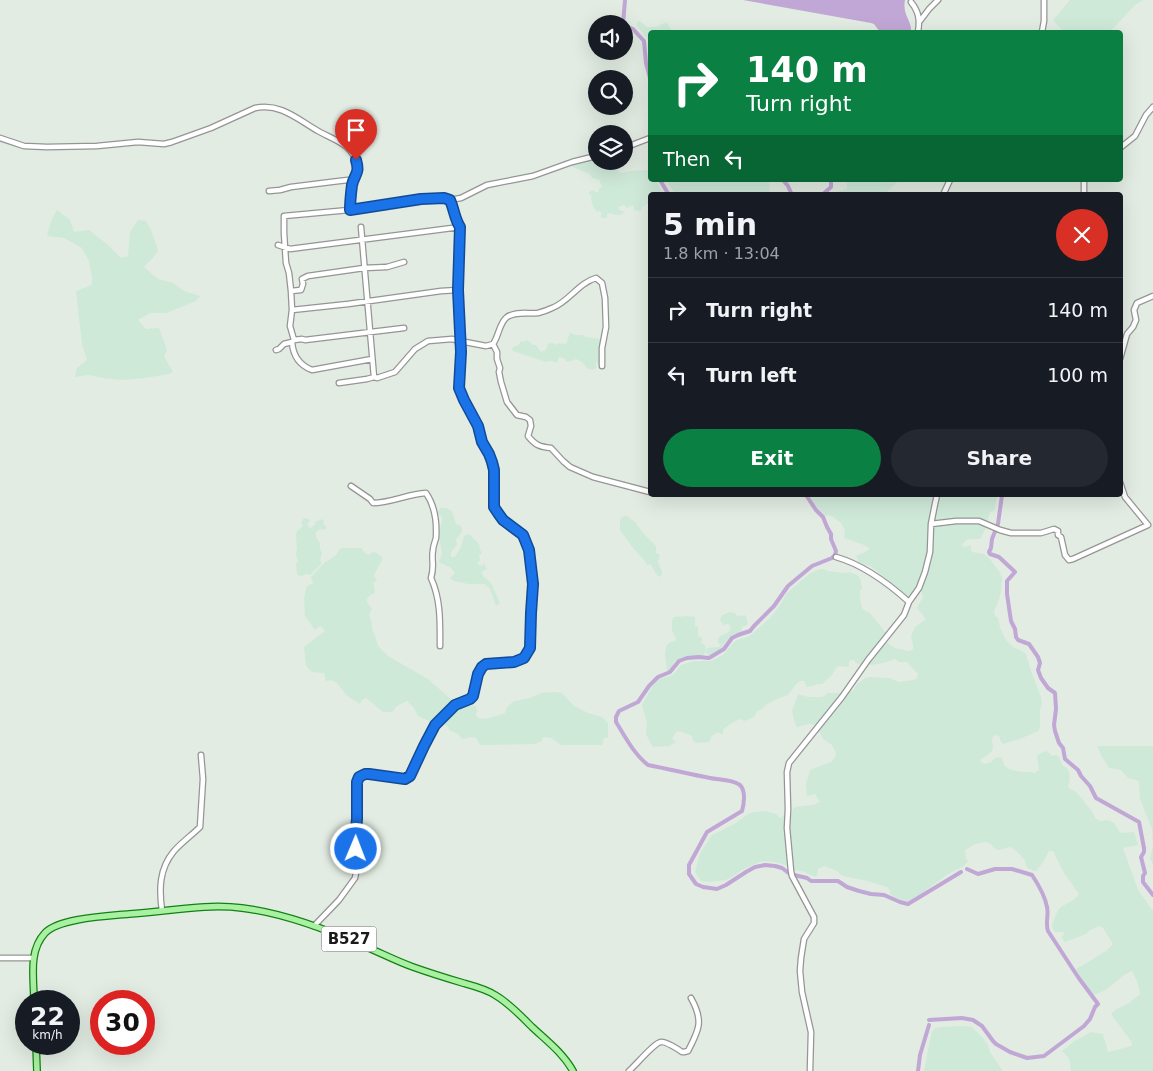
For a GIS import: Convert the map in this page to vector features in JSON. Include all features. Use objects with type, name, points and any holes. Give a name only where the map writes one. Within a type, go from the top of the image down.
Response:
[{"type":"main road","name":"B527","points":[[34,990],[34,958],[40,940],[49,929],[58,925],[104,916],[210,907],[240,908],[280,915],[314,926],[413,967],[483,989],[510,1006],[555,1048],[573,1071]]},
{"type":"main road","points":[[36,1055],[37,1071]]},
{"type":"street","points":[[918,30],[920,21],[928,9],[938,0]]},
{"type":"street","points":[[1042,30],[1044,0]]},
{"type":"street","points":[[911,2],[920,21]]},
{"type":"street","points":[[1123,146],[1136,136],[1146,115],[1153,107]]},
{"type":"street","points":[[0,138],[24,146],[47,147],[97,146],[138,142],[164,144],[211,128],[255,108],[281,109],[319,132],[331,136],[352,152],[358,167],[353,182],[350,210]]},
{"type":"street","points":[[633,145],[648,139]]},
{"type":"street","points":[[372,359],[312,370],[304,367],[298,360],[293,351],[290,326],[292,310],[291,291],[286,263],[284,216],[350,210],[421,199],[444,198],[450,200],[461,198],[486,185],[533,176],[588,158]]},
{"type":"street","points":[[268,191],[348,180],[353,182]]},
{"type":"street","points":[[314,926],[339,900],[355,878],[357,860],[355,838],[357,782],[359,777],[369,774],[405,779],[410,776],[435,725],[455,705],[473,696],[478,674],[482,667],[486,664],[514,662],[524,658],[530,648],[533,584],[529,550],[523,535],[503,520],[494,507],[494,470],[492,462],[482,442],[478,426],[459,388],[461,352],[458,290],[460,227],[450,200]]},
{"type":"street","points":[[361,227],[374,377]]},
{"type":"street","points":[[278,245],[290,249],[363,238],[460,227]]},
{"type":"street","points":[[291,291],[301,290],[304,277],[364,268],[386,267],[404,262]]},
{"type":"street","points":[[339,383],[377,378],[395,372],[415,349],[428,341],[452,338],[486,346],[493,344],[501,325],[508,317],[516,314],[539,313],[560,305],[580,287],[596,278],[602,283],[605,298],[606,327],[602,348],[602,366]]},
{"type":"street","points":[[292,310],[458,290]]},
{"type":"street","points":[[1123,348],[1127,334],[1136,320],[1134,310],[1137,303],[1153,296]]},
{"type":"street","points":[[276,350],[284,344],[302,338],[305,340],[329,338],[404,328]]},
{"type":"street","points":[[493,344],[497,352],[501,382],[508,402],[517,415],[530,420],[528,436],[537,445],[551,448],[570,467],[593,477],[648,491]]},
{"type":"street","points":[[351,486],[370,498],[373,503],[426,492],[431,500],[435,510],[436,540],[432,551],[434,569],[431,578],[437,591],[440,616],[440,646]]},
{"type":"street","points":[[1123,491],[1125,497],[1153,528]]},
{"type":"street","points":[[810,1071],[811,1032],[802,992],[800,958],[804,939],[814,923],[814,917],[792,875],[787,828],[787,772],[789,763],[904,615],[909,602],[919,588],[930,552],[931,524],[937,497]]},
{"type":"street","points":[[931,524],[980,521],[1011,533],[1041,533],[1054,529],[1058,531],[1058,535],[1061,537],[1065,555],[1069,560],[1148,524]]},
{"type":"street","points":[[836,557],[866,570],[909,602]]},
{"type":"street","points":[[162,911],[160,883],[168,861],[175,851],[200,827],[202,802],[201,755]]},
{"type":"street","points":[[0,958],[34,958]]},
{"type":"street","points":[[629,1071],[660,1042],[664,1042],[682,1052],[688,1051],[699,1025],[698,1016],[691,998]]},
{"type":"green space","points":[[1070,0],[1143,0],[1135,5],[1112,30],[1062,30],[1053,20]]},
{"type":"green space","points":[[640,21],[647,27],[656,27],[666,22],[671,30],[648,30],[648,40],[636,24]]},
{"type":"green space","points":[[588,160],[588,170],[618,170],[621,173],[648,170],[648,182],[657,182],[662,192],[648,192],[648,204],[642,207],[641,211],[634,210],[634,206],[627,208],[624,205],[618,208],[621,211],[625,211],[621,215],[610,213],[607,214],[607,218],[602,218],[600,211],[597,212],[593,206],[592,196],[588,193],[592,190],[598,193],[602,187],[599,180],[592,178],[590,174],[572,167],[573,164]]},
{"type":"green space","points":[[668,182],[769,182],[770,192],[674,192]]},
{"type":"green space","points":[[847,182],[897,182],[887,192],[838,192],[847,189]]},
{"type":"green space","points":[[57,210],[70,220],[74,232],[89,230],[121,258],[128,256],[130,232],[138,220],[146,221],[158,250],[144,267],[158,279],[173,283],[184,291],[200,296],[196,301],[166,313],[150,313],[138,320],[146,329],[159,328],[167,350],[164,356],[173,372],[145,378],[122,380],[89,375],[75,377],[77,368],[87,360],[82,344],[76,291],[92,285],[92,276],[89,261],[82,248],[64,238],[47,236],[51,221]]},
{"type":"green space","points":[[570,333],[602,341],[600,365],[596,362],[596,368],[593,370],[587,368],[576,359],[567,362],[564,358],[559,357],[557,363],[546,362],[513,351],[512,348],[520,344],[520,341],[524,342],[526,340],[536,345],[541,352],[546,350],[548,344],[566,344]]},
{"type":"green space","points":[[810,497],[997,497],[994,511],[990,512],[986,528],[980,539],[969,539],[962,545],[963,547],[971,545],[972,552],[984,554],[999,571],[1002,578],[1001,591],[994,611],[995,616],[998,618],[1000,628],[1006,640],[1013,647],[1026,654],[1042,703],[1038,731],[1003,744],[1000,737],[993,736],[992,751],[980,761],[985,764],[999,757],[1002,758],[1004,765],[1009,769],[1034,773],[1039,770],[1037,756],[1047,751],[1052,756],[1056,755],[1069,772],[1069,788],[1076,792],[1092,811],[1096,819],[1114,823],[1120,833],[1134,832],[1138,845],[1123,848],[1138,890],[1153,911],[1153,1071],[1071,1071],[1070,1061],[1062,1051],[1076,1040],[1091,1032],[1103,1034],[1108,1052],[1132,1045],[1111,1014],[1140,994],[1132,971],[1106,990],[1094,995],[1077,972],[1076,969],[1107,950],[1113,944],[1103,928],[1099,926],[1086,934],[1065,942],[1062,937],[1065,932],[1055,932],[1053,930],[1052,925],[1058,910],[1075,899],[1079,894],[1064,873],[1053,851],[1049,851],[1044,861],[1034,871],[1027,868],[1024,859],[1010,847],[999,850],[985,842],[975,844],[965,850],[968,861],[964,866],[948,874],[911,901],[894,897],[890,894],[890,890],[887,887],[843,876],[835,870],[824,866],[818,869],[817,876],[813,876],[775,862],[762,861],[726,880],[710,882],[701,881],[695,872],[700,853],[712,835],[736,823],[748,814],[766,811],[776,814],[780,818],[785,815],[791,815],[795,807],[820,802],[815,794],[807,796],[806,784],[810,770],[831,762],[836,753],[832,745],[823,739],[817,728],[818,725],[796,726],[792,711],[798,694],[808,697],[821,697],[827,693],[843,693],[854,690],[856,685],[865,678],[870,677],[889,678],[899,682],[917,678],[918,674],[907,662],[899,662],[895,659],[883,663],[861,665],[851,660],[849,666],[839,666],[836,668],[832,675],[822,684],[807,687],[804,681],[798,682],[788,695],[766,705],[756,712],[755,716],[745,721],[740,719],[730,724],[723,730],[723,734],[716,733],[709,742],[696,743],[693,741],[692,736],[678,731],[672,739],[676,742],[669,746],[652,746],[646,734],[647,723],[642,705],[653,685],[659,679],[673,675],[681,665],[694,661],[711,661],[723,655],[733,643],[751,635],[771,617],[787,593],[809,574],[820,569],[843,573],[849,572],[857,575],[860,578],[862,588],[860,597],[862,608],[870,613],[886,633],[886,642],[895,648],[908,651],[913,649],[911,637],[915,627],[926,619],[917,608],[923,597],[921,591],[910,599],[872,567],[859,562],[856,556],[869,550],[869,548],[844,538],[845,530],[841,523],[833,517],[826,516]]},
{"type":"green space","points":[[440,508],[452,511],[456,524],[461,526],[462,531],[456,539],[457,545],[451,552],[451,557],[455,557],[461,547],[464,536],[469,534],[480,545],[482,554],[479,555],[480,560],[477,564],[482,566],[484,563],[487,569],[482,572],[483,576],[491,583],[500,603],[496,606],[490,589],[485,584],[468,584],[454,581],[450,578],[455,573],[451,568],[439,562],[442,554],[439,534],[442,516],[437,514]]},
{"type":"green space","points":[[625,516],[635,522],[656,546],[656,553],[660,555],[658,562],[662,572],[661,577],[657,575],[650,564],[647,565],[620,530],[620,519]]},
{"type":"green space","points":[[304,518],[309,519],[310,521],[307,524],[310,528],[315,525],[315,522],[323,519],[323,523],[327,528],[316,532],[322,553],[320,560],[322,563],[310,575],[300,576],[297,574],[296,564],[298,561],[296,555],[296,536],[297,531],[303,526],[301,522]]},
{"type":"green space","points":[[341,548],[362,548],[368,555],[373,552],[383,558],[374,575],[377,581],[373,583],[374,594],[371,594],[367,599],[372,609],[369,614],[372,629],[378,646],[388,656],[428,679],[454,702],[432,724],[418,716],[414,708],[407,701],[397,706],[392,712],[383,712],[366,698],[360,704],[347,696],[337,683],[331,680],[326,681],[324,673],[312,672],[306,666],[304,647],[325,631],[320,626],[315,630],[305,616],[304,598],[307,586],[313,583],[311,577],[324,563],[335,556]]},
{"type":"green space","points":[[730,612],[735,613],[737,616],[745,615],[748,624],[741,628],[743,631],[727,640],[720,650],[710,656],[706,653],[707,648],[719,647],[721,644],[718,643],[718,639],[720,636],[729,632],[730,625],[723,625],[720,620],[722,615]]},
{"type":"green space","points":[[674,617],[695,617],[695,627],[698,627],[698,636],[701,637],[701,643],[706,648],[705,653],[703,656],[683,657],[674,662],[670,671],[667,671],[666,646],[676,639],[672,630],[672,620]]},
{"type":"green space","points":[[541,693],[562,693],[574,706],[602,717],[608,723],[608,738],[604,738],[602,745],[561,745],[551,738],[544,737],[542,741],[535,744],[480,745],[476,738],[461,738],[442,723],[459,705],[476,706],[478,718],[486,719],[505,713],[507,707],[514,701],[530,698]]},
{"type":"green space","points":[[1097,746],[1153,746],[1153,846],[1152,829],[1140,799],[1139,781],[1128,778],[1121,770],[1109,768]]},
{"type":"green space","points":[[1153,846],[1153,865],[1150,858]]},
{"type":"green space","points":[[972,1027],[982,1037],[1003,1071],[924,1071],[932,1031],[935,1028]]},
{"type":"shaded area","points":[[743,0],[905,0],[905,10],[911,30],[878,30],[871,23]]},
{"type":"waterway","points":[[624,15],[625,0]]},
{"type":"waterway","points":[[633,29],[644,41],[648,70]]},
{"type":"waterway","points":[[661,182],[667,192]]},
{"type":"waterway","points":[[785,182],[791,192]]},
{"type":"waterway","points":[[825,192],[831,187],[831,182]]},
{"type":"waterway","points":[[807,497],[823,517],[831,534],[836,551],[835,555],[812,566],[788,586],[774,606],[750,631],[732,638],[724,649],[709,658],[687,658],[679,661],[670,672],[658,677],[638,702],[619,711],[616,722],[634,751],[648,765],[729,781],[740,785],[742,788],[744,798],[742,811],[707,832],[689,865],[689,874],[696,884],[717,889],[755,867],[765,865],[782,868],[790,874],[807,878],[811,881],[838,881],[847,887],[859,891],[884,895],[908,904],[961,872]]},
{"type":"waterway","points":[[1002,497],[998,524],[989,552],[999,557],[1015,572],[1007,581],[1007,594],[1011,621],[1016,637],[1018,640],[1029,644],[1038,657],[1040,663],[1038,670],[1041,678],[1048,688],[1055,693],[1054,725],[1065,759],[1078,770],[1096,798],[1139,822],[1144,848],[1141,857],[1145,873],[1143,882],[1153,895]]},
{"type":"waterway","points":[[929,1020],[962,1018],[973,1020],[982,1026],[996,1044],[1010,1052],[1027,1058],[1044,1056],[1084,1026],[1098,1004],[1048,931],[1046,903],[1032,875],[1012,869],[995,869],[978,874],[967,869]]},
{"type":"waterway","points":[[918,1071],[920,1055],[929,1025]]},
{"type":"route","points":[[356,160],[358,167],[353,182],[350,210],[421,199],[444,198],[450,200],[454,209],[460,227],[458,290],[461,352],[459,388],[478,426],[482,442],[492,462],[494,470],[494,507],[503,520],[523,535],[529,550],[533,584],[530,648],[524,658],[514,662],[486,664],[482,667],[478,674],[473,696],[470,699],[458,702],[435,725],[410,776],[405,779],[369,774],[360,775],[357,782],[356,849]]}]
